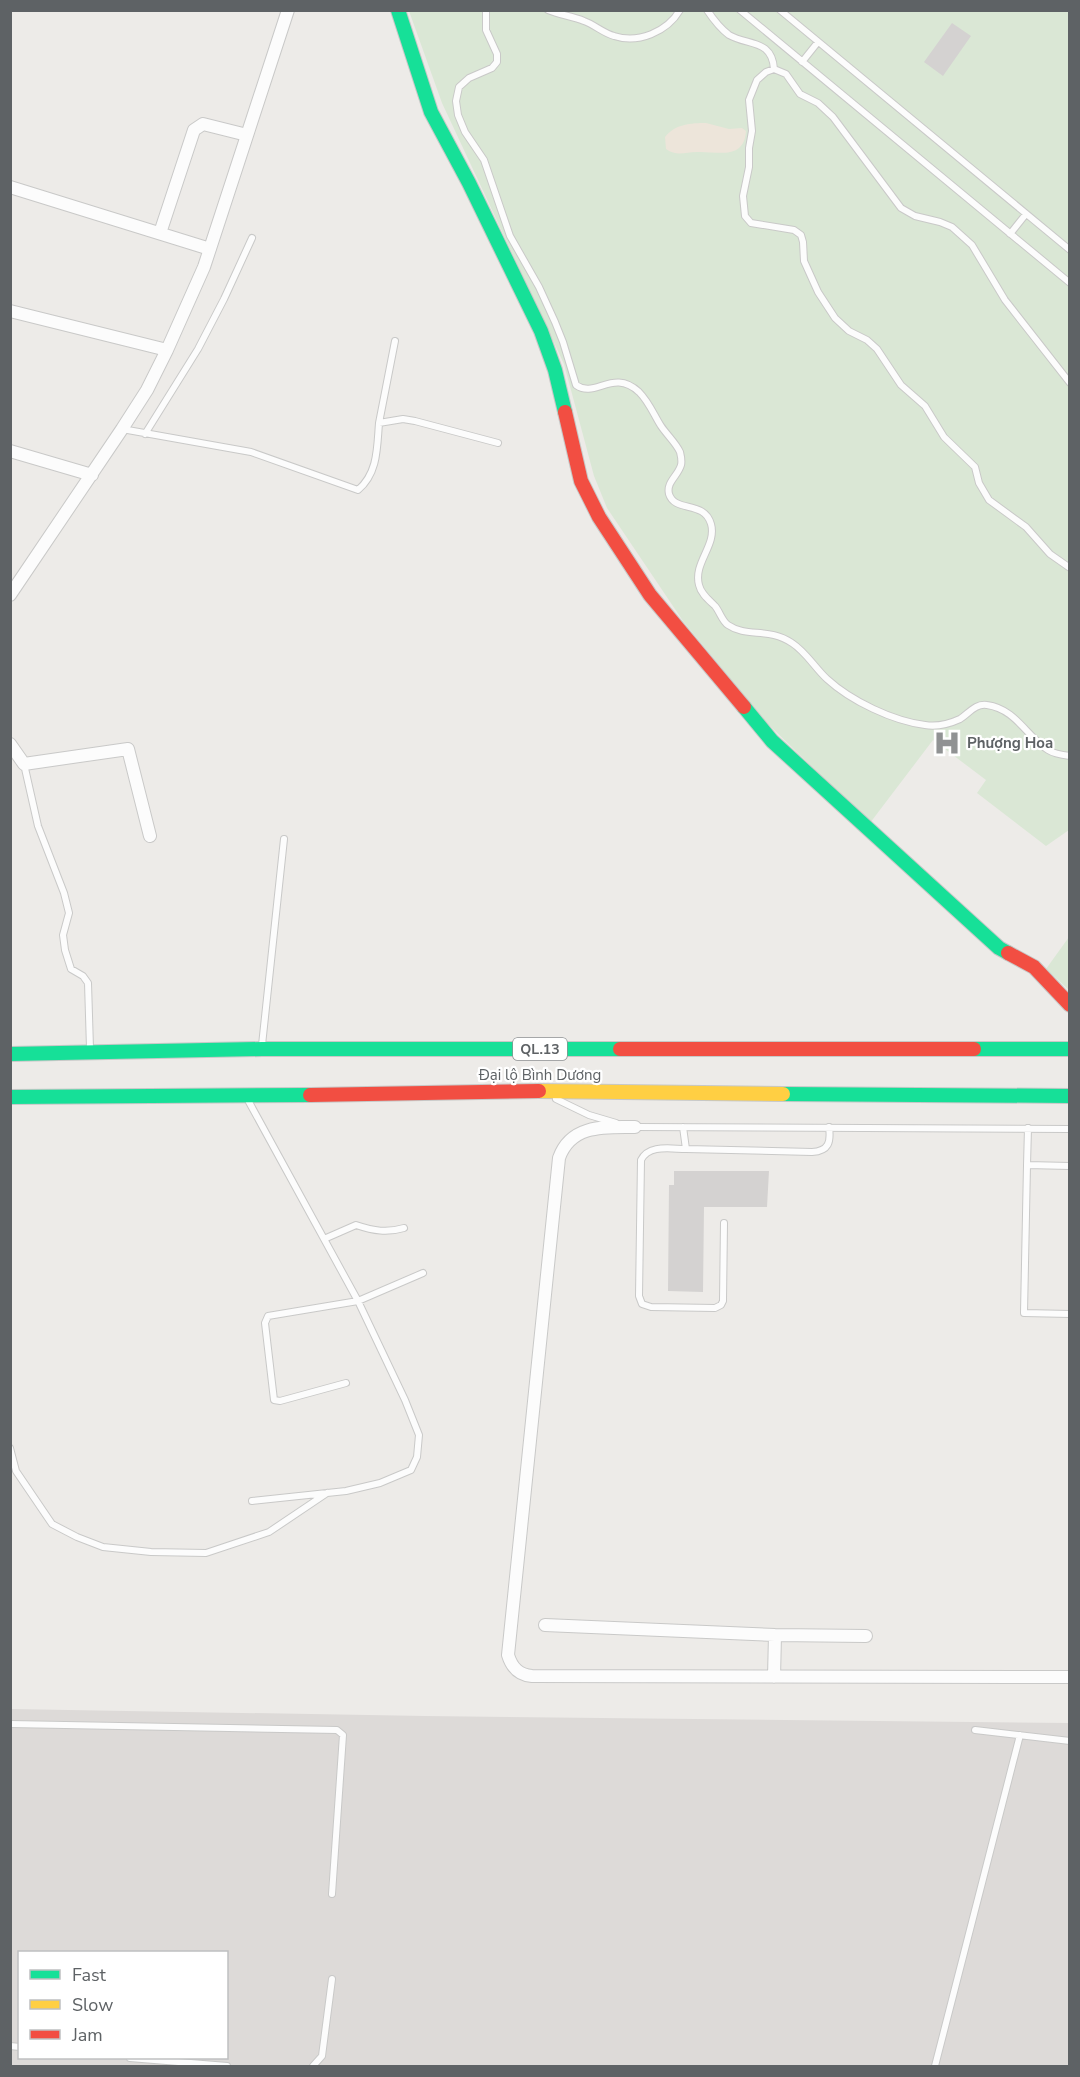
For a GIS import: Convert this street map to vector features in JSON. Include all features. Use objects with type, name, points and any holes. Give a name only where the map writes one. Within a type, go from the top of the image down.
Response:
[{"type":"main road","points":[[398,10],[432,112],[540,331],[555,370],[584,490],[650,595],[772,741],[999,948],[1034,967],[1070,1005]]},
{"type":"main road","name":"Đại lộ Bình Dương","points":[[10,1054],[262,1049],[1070,1049]]},
{"type":"main road","name":"Đại lộ Bình Dương","points":[[10,1097],[246,1096],[530,1090],[781,1095],[1070,1096]]},
{"type":"street","points":[[10,595],[147,390],[167,350],[204,267],[288,10]]},
{"type":"street","points":[[160,233],[194,130],[203,124],[247,135]]},
{"type":"street","points":[[10,187],[210,249]]},
{"type":"street","points":[[10,311],[167,350]]},
{"type":"street","points":[[10,451],[92,475]]},
{"type":"street","points":[[10,744],[24,764],[128,749],[150,836]]},
{"type":"street","points":[[632,1127],[599,1127],[586,1130],[570,1140],[559,1158],[508,1655],[511,1664],[523,1675],[532,1676],[1070,1677]]},
{"type":"street","points":[[545,1625],[775,1635],[866,1636]]},
{"type":"street","points":[[774,1677],[775,1635]]},
{"type":"lane","points":[[486,10],[486,30],[497,54],[496,62],[492,68],[469,78],[459,87],[456,101],[460,122],[484,160],[510,236],[539,287],[555,322],[576,385],[587,389],[605,383],[619,382],[634,388],[645,399],[660,425],[680,451],[681,464],[669,485],[670,495],[677,503],[700,509],[711,525],[711,539],[700,562],[698,584],[724,621],[739,630],[767,632],[788,640],[829,681],[845,693],[876,709],[931,726],[951,723],[979,705],[989,705],[1006,711],[1014,717],[1046,750],[1070,756]]},
{"type":"lane","points":[[548,10],[588,22],[614,36],[632,38],[649,35],[666,27],[680,10]]},
{"type":"lane","points":[[707,10],[730,35],[765,49],[773,60],[774,69]]},
{"type":"lane","points":[[740,10],[1070,284]]},
{"type":"lane","points":[[780,10],[1070,250]]},
{"type":"lane","points":[[802,62],[818,42]]},
{"type":"lane","points":[[1070,383],[1005,300],[972,245],[952,227],[915,216],[901,208],[833,117],[818,103],[800,94],[786,74],[774,69],[766,72],[757,80],[749,100],[748,110],[752,131],[743,202],[744,216],[751,223],[794,230],[801,235],[804,261],[818,292],[835,318],[849,332],[867,340],[877,349],[901,385],[925,406],[944,436],[975,467],[979,483],[989,500],[1026,527],[1043,546],[1070,567]]},
{"type":"lane","points":[[1010,234],[1026,214]]},
{"type":"lane","points":[[145,434],[198,349],[252,238]]},
{"type":"lane","points":[[122,429],[251,452],[358,490],[368,482],[375,465],[379,423],[395,341]]},
{"type":"lane","points":[[379,423],[403,419],[498,442]]},
{"type":"lane","points":[[24,764],[38,826],[64,893],[69,913],[63,935],[64,950],[71,969],[83,976],[88,983],[90,1052]]},
{"type":"lane","points":[[262,1049],[284,839]]},
{"type":"lane","points":[[530,1090],[557,1099],[589,1114],[632,1127],[1070,1129]]},
{"type":"lane","points":[[246,1096],[358,1301],[419,1435],[417,1457],[411,1470],[380,1483],[252,1501]]},
{"type":"lane","points":[[683,1127],[686,1149]]},
{"type":"lane","points":[[724,1223],[723,1301],[721,1305],[715,1308],[651,1307],[642,1304],[639,1296],[641,1160],[644,1154],[654,1149],[819,1151],[829,1144],[831,1138],[829,1127]]},
{"type":"lane","points":[[1028,1128],[1024,1313],[1070,1314]]},
{"type":"lane","points":[[1027,1165],[1070,1166]]},
{"type":"lane","points":[[324,1239],[356,1225],[373,1231],[391,1232],[405,1228]]},
{"type":"lane","points":[[346,1383],[280,1401],[274,1400],[265,1323],[268,1316],[358,1301],[423,1273]]},
{"type":"lane","points":[[10,1448],[16,1471],[52,1524],[103,1547],[151,1552],[206,1553],[269,1532],[328,1492]]},
{"type":"lane","points":[[10,1724],[337,1730],[343,1735],[332,1894]]},
{"type":"lane","points":[[975,1730],[1070,1741]]},
{"type":"lane","points":[[935,2067],[1020,1735]]},
{"type":"lane","points":[[313,2067],[322,2056],[332,1979]]},
{"type":"lane","points":[[141,2059],[227,2067]]},
{"type":"shaded area","points":[[11,1709],[1069,1723],[1069,2066],[11,2066]]},
{"type":"green space","points":[[409,11],[1069,11],[1069,830],[1046,846],[977,793],[986,780],[933,740],[870,823],[768,724],[683,621],[607,508],[594,476],[564,364],[442,103]]},
{"type":"green space","points":[[1069,937],[1069,990],[1046,969]]},
{"type":"sand","points":[[706,123],[729,129],[742,128],[746,131],[744,140],[735,151],[721,153],[677,153],[666,149],[665,137],[674,129],[689,124]]},
{"type":"building","points":[[952,23],[971,36],[943,76],[924,62]]},
{"type":"building","points":[[674,1171],[769,1171],[767,1207],[704,1207],[703,1292],[668,1291],[669,1185],[674,1185]]},
{"type":"traffic: fast","points":[[398,10],[431,112],[469,183],[541,331],[555,370],[565,412]]},
{"type":"traffic: fast","points":[[744,707],[772,741],[999,948],[1008,953]]},
{"type":"traffic: fast","points":[[10,1054],[262,1049],[620,1049]]},
{"type":"traffic: fast","points":[[974,1049],[1070,1049]]},
{"type":"traffic: fast","points":[[783,1094],[1070,1096]]},
{"type":"traffic: fast","points":[[10,1097],[310,1095]]},
{"type":"traffic: slow","points":[[539,1091],[783,1094]]},
{"type":"traffic: jam","points":[[565,412],[581,481],[599,517],[650,595],[744,707]]},
{"type":"traffic: jam","points":[[1008,953],[1034,967],[1070,1005]]},
{"type":"traffic: jam","points":[[620,1049],[974,1049]]},
{"type":"traffic: jam","points":[[310,1095],[539,1091]]},
{"type":"place","name":"Phượng Hoa","points":[[947,743]]}]
